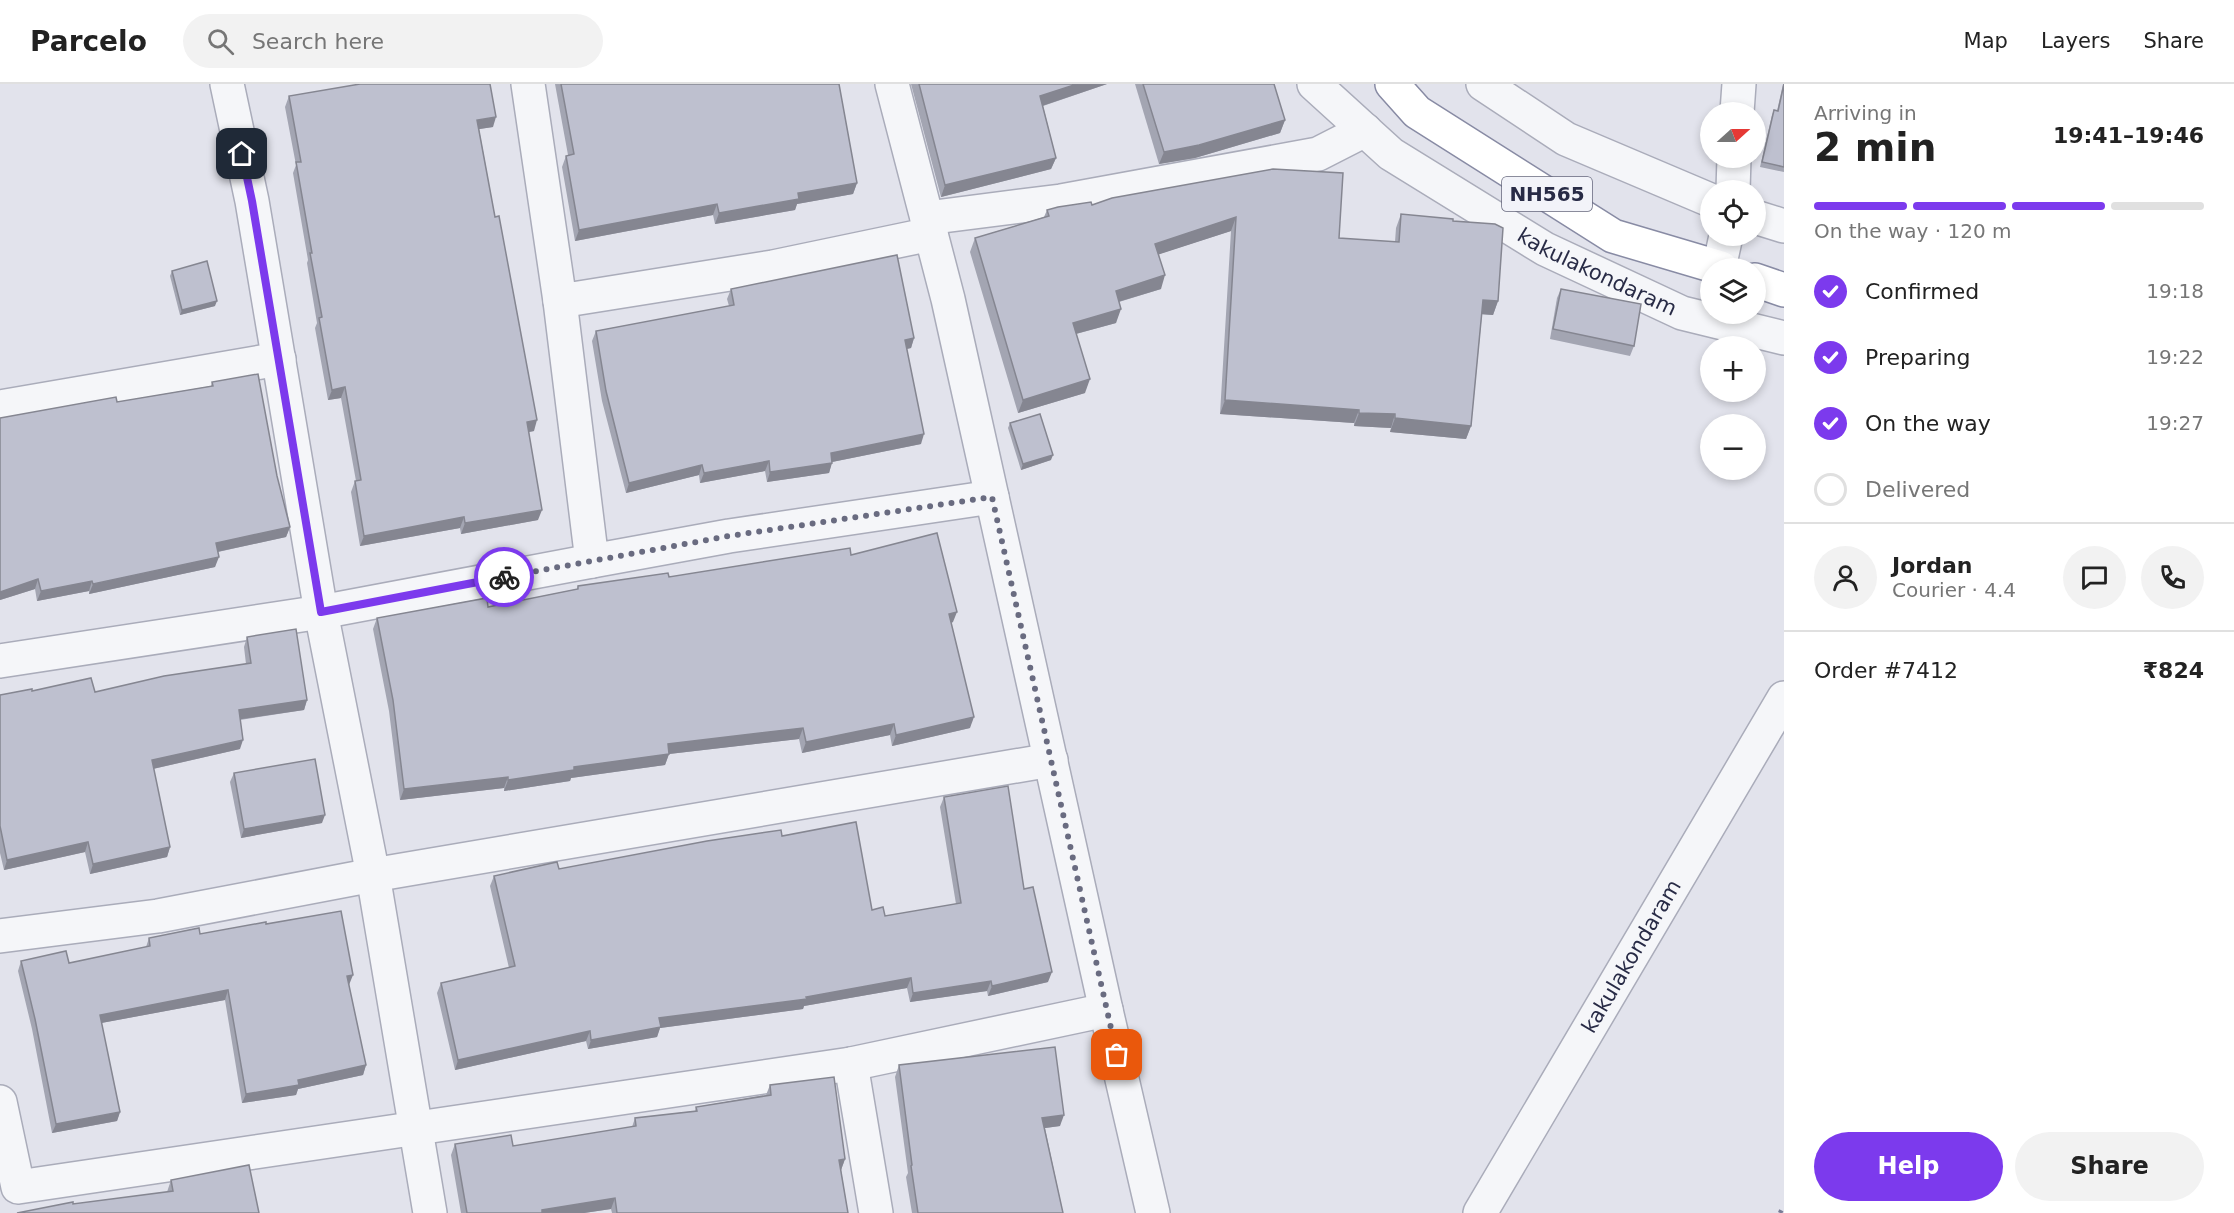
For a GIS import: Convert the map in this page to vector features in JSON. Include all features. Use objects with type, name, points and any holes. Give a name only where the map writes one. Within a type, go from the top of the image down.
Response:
[{"type":"highway","name":"NH565","points":[[1392,84],[1417,112],[1613,236],[1700,262]]},
{"type":"highway","points":[[1766,284],[1784,290]]},
{"type":"street","points":[[227,84],[252,201],[321,612],[373,875],[430,1213]]},
{"type":"street","points":[[528,84],[560,301],[592,561]]},
{"type":"street","points":[[892,84],[948,298],[1153,1213]]},
{"type":"street","name":"kakulakondaram","points":[[1314,84],[1391,154],[1545,249],[1682,313],[1784,338]]},
{"type":"street","points":[[1483,84],[1566,139],[1700,196]]},
{"type":"street","points":[[1738,102],[1739,84]]},
{"type":"street","points":[[560,301],[773,267],[929,226],[1318,154],[1365,130]]},
{"type":"street","points":[[1766,220],[1784,226]]},
{"type":"street","points":[[0,407],[279,359]]},
{"type":"street","points":[[0,662],[321,612],[729,536],[992,497]]},
{"type":"street","name":"kakulakondaram","points":[[1480,1213],[1784,698]]},
{"type":"street","points":[[0,936],[158,916],[373,875],[1051,760]]},
{"type":"street","points":[[0,1102],[9,1189],[851,1064],[1106,1010]]},
{"type":"street","points":[[851,1064],[876,1213]]},
{"type":"building","points":[[360,84],[490,84],[496,117],[477,120],[495,217],[499,216],[537,420],[527,422],[542,510],[465,523],[464,517],[364,536],[355,481],[361,480],[345,387],[332,390],[319,318],[322,317],[296,162],[301,162],[289,96]]},
{"type":"building","points":[[561,84],[839,84],[857,183],[798,193],[799,199],[719,213],[717,204],[579,230],[566,156],[574,154]]},
{"type":"building","points":[[919,84],[1077,84],[1040,96],[1056,158],[945,185]]},
{"type":"building","points":[[1143,84],[1274,84],[1285,120],[1199,145],[1164,152]]},
{"type":"building","points":[[1784,84],[1784,167],[1766,163],[1766,145],[1774,110],[1778,111]]},
{"type":"building","points":[[1273,169],[1343,173],[1339,238],[1399,242],[1401,214],[1495,224],[1503,228],[1498,301],[1483,300],[1471,426],[1395,418],[1395,414],[1359,413],[1359,410],[1225,400],[1236,217],[1155,244],[1165,275],[1116,291],[1121,309],[1073,323],[1090,379],[1023,400],[975,238],[1049,216],[1047,210],[1058,207],[1091,202],[1092,205],[1112,198]]},
{"type":"building","points":[[897,255],[914,338],[905,340],[924,434],[831,453],[832,463],[770,472],[769,461],[704,473],[702,465],[629,483],[606,391],[596,331],[734,305],[731,289]]},
{"type":"building","points":[[207,261],[217,301],[182,310],[172,271]]},
{"type":"building","points":[[1561,289],[1641,304],[1634,346],[1553,329]]},
{"type":"building","points":[[258,374],[277,476],[290,527],[216,543],[219,557],[93,584],[92,581],[41,591],[38,579],[0,592],[0,418],[116,397],[117,402],[213,386],[212,382]]},
{"type":"building","points":[[1040,414],[1053,455],[1023,464],[1010,423]]},
{"type":"building","points":[[937,533],[957,612],[949,614],[974,717],[896,735],[894,724],[806,742],[803,728],[668,744],[669,754],[574,767],[574,770],[508,780],[508,777],[404,789],[393,700],[377,618],[487,598],[488,607],[578,589],[578,586],[668,573],[669,577],[850,548],[851,555]]},
{"type":"building","points":[[296,629],[307,700],[239,710],[243,740],[152,760],[170,847],[93,864],[88,842],[7,860],[0,826],[0,695],[32,689],[32,691],[91,678],[95,692],[164,676],[251,663],[247,637]]},
{"type":"building","points":[[315,759],[325,815],[244,829],[234,773]]},
{"type":"building","points":[[1008,786],[1024,889],[1033,887],[1052,972],[992,986],[991,981],[913,993],[911,978],[806,997],[807,999],[659,1018],[661,1027],[591,1040],[590,1031],[458,1060],[441,983],[515,966],[494,876],[557,862],[559,869],[707,841],[781,830],[782,836],[856,822],[872,910],[883,907],[885,916],[961,903],[944,797]]},
{"type":"building","points":[[341,911],[353,975],[347,976],[366,1065],[298,1080],[299,1085],[246,1094],[228,990],[100,1015],[120,1112],[56,1124],[21,961],[66,951],[69,963],[150,946],[149,938],[199,928],[200,934]]},
{"type":"building","points":[[1055,1047],[1064,1115],[1042,1118],[1063,1213],[918,1213],[899,1065]]},
{"type":"building","points":[[834,1077],[845,1159],[839,1160],[848,1213],[617,1213],[615,1198],[542,1210],[542,1213],[467,1213],[455,1144],[511,1135],[513,1146],[636,1126],[635,1118],[697,1111],[696,1107],[771,1095],[770,1085]]},
{"type":"building","points":[[249,1165],[259,1213],[17,1213],[73,1202],[73,1204],[173,1191],[171,1180]]},
{"type":"railway","points":[[1780,1213],[1784,1205]]},
{"type":"way so far","points":[[504,577],[729,536],[992,497],[1117,1055]]},
{"type":"route","points":[[242,154],[252,201],[321,612],[504,577]]}]
